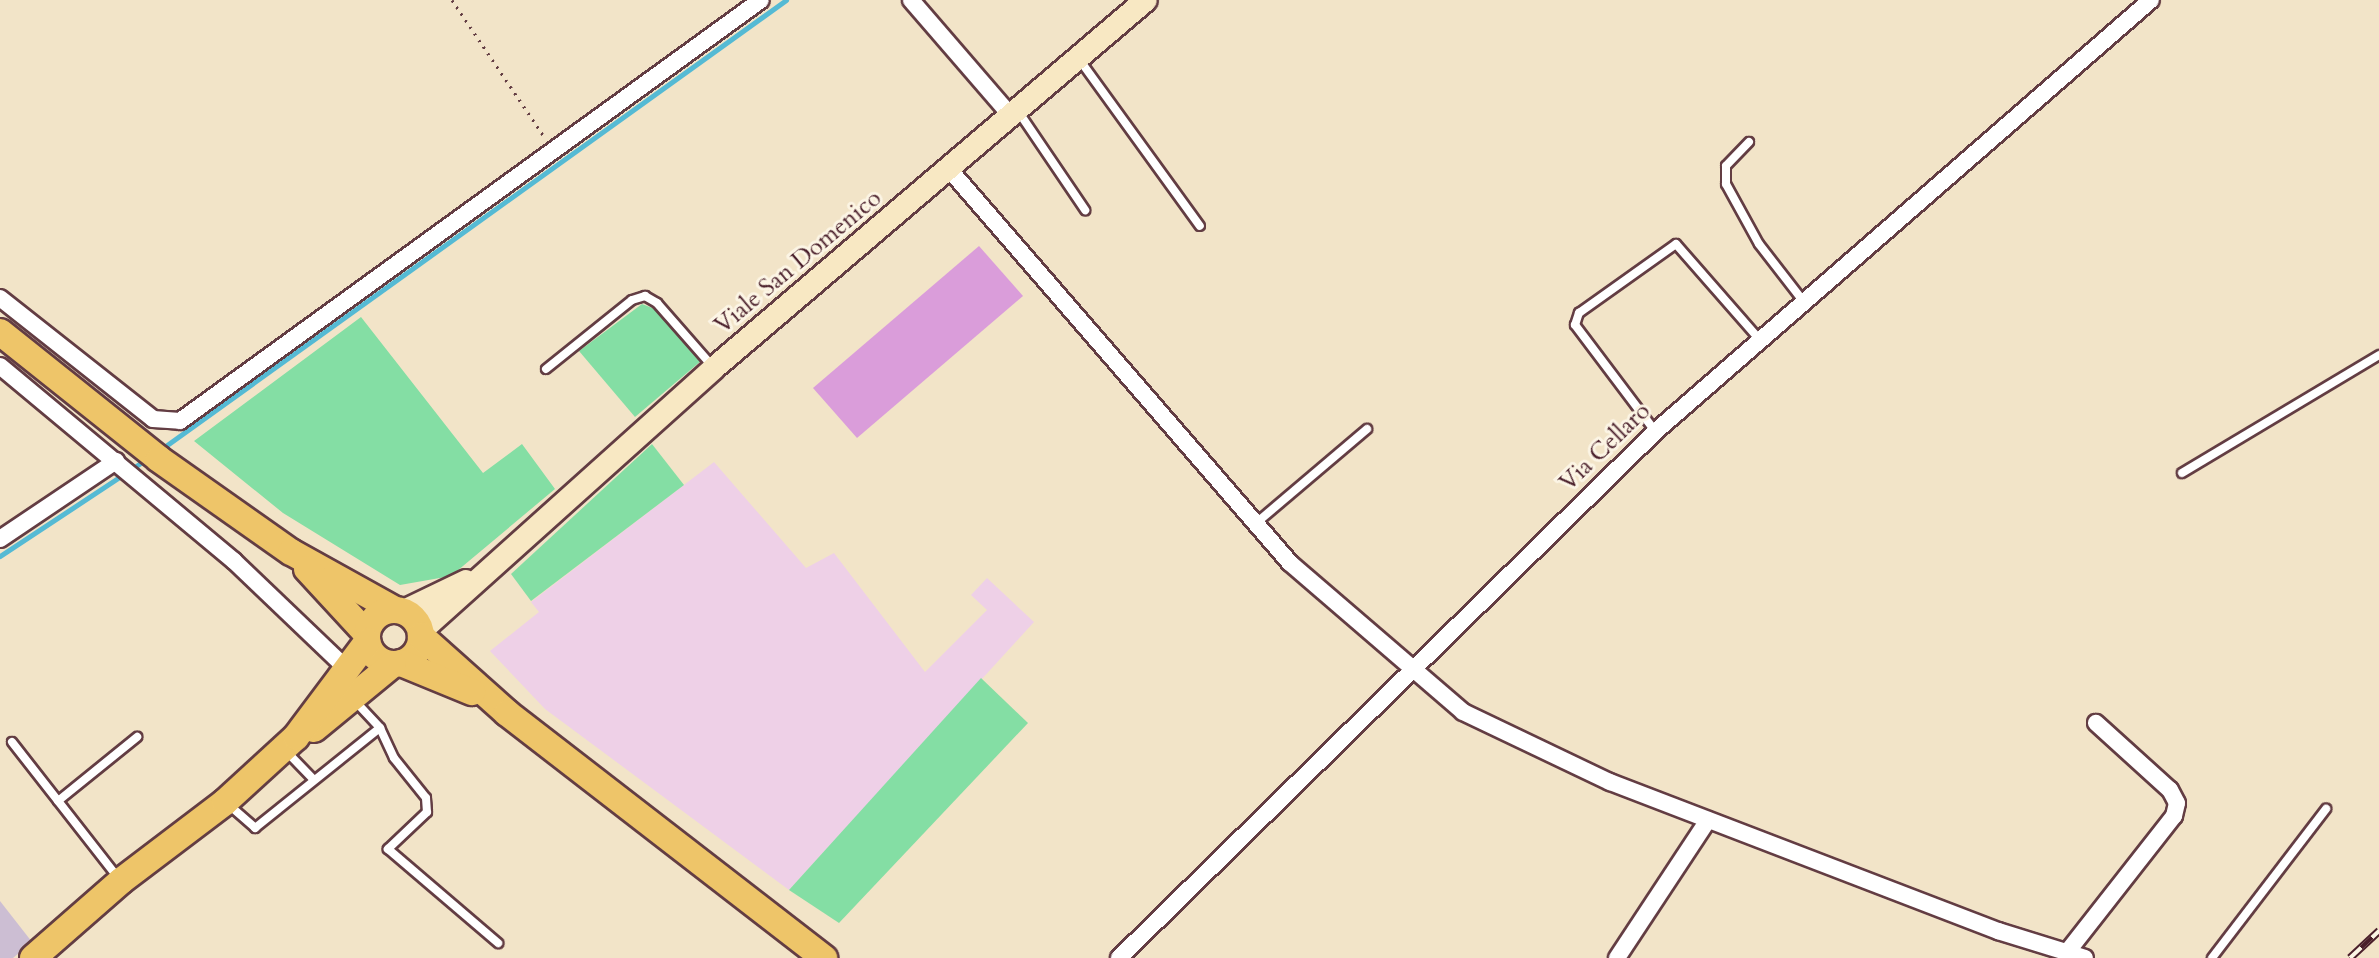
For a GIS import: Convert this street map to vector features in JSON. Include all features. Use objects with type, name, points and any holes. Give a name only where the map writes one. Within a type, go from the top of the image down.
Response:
[{"type":"main road","name":"Viale San Domenico","points":[[420,634],[714,368],[1146,0]]},
{"type":"main road","points":[[0,332],[153,455],[291,552],[399,611],[492,700],[824,958]]},
{"type":"main road","points":[[291,552],[367,638],[379,660],[397,663],[492,700]]},
{"type":"main road","name":"Viale San Domenico","points":[[399,611],[488,570]]},
{"type":"main road","points":[[290,743],[348,670],[380,614],[399,611]]},
{"type":"main road","points":[[33,958],[121,881],[225,802],[290,743],[354,701],[397,663],[416,653],[420,634]]},
{"type":"street","points":[[0,298],[153,419],[180,421],[761,0]]},
{"type":"street","points":[[911,0],[1014,113]]},
{"type":"street","name":"Via Cellaro","points":[[1119,958],[1410,669],[1656,431],[2151,0]]},
{"type":"street","points":[[949,169],[1290,563],[1463,712],[1530,748],[1708,820],[1998,931],[2085,958]]},
{"type":"street","points":[[0,366],[234,561],[348,670]]},
{"type":"street","points":[[0,539],[124,468]]},
{"type":"street","points":[[2068,951],[2174,816],[2177,803],[2170,790],[2096,723]]},
{"type":"street","points":[[1617,958],[1708,820]]},
{"type":"lane","points":[[1078,58],[1200,226]]},
{"type":"lane","points":[[1014,113],[1085,210]]},
{"type":"lane","points":[[1749,142],[1726,166],[1726,184],[1759,244],[1804,302]]},
{"type":"lane","points":[[1656,431],[1575,325],[1579,313],[1676,244],[1760,340]]},
{"type":"lane","points":[[546,369],[632,300],[645,296],[714,368]]},
{"type":"lane","points":[[2182,473],[2379,355]]},
{"type":"lane","points":[[1255,524],[1367,429]]},
{"type":"lane","points":[[354,701],[380,728],[394,758],[426,798],[427,812],[388,849],[498,943]]},
{"type":"lane","points":[[225,802],[255,828],[380,728]]},
{"type":"lane","points":[[58,801],[137,737]]},
{"type":"lane","points":[[12,742],[121,881]]},
{"type":"lane","points":[[290,743],[313,779]]},
{"type":"lane","points":[[2212,958],[2326,809]]},
{"type":"path","points":[[452,0],[554,152]]},
{"type":"shaded area","points":[[714,462],[806,568],[834,553],[925,672],[987,610],[971,595],[987,578],[1034,622],[789,890],[545,709],[490,651],[539,612],[531,602]]},
{"type":"shaded area","points":[[0,901],[32,942],[13,958],[0,958]]},
{"type":"green space","points":[[642,304],[655,309],[701,361],[635,417],[579,351]]},
{"type":"green space","points":[[361,317],[483,473],[522,444],[555,489],[451,576],[400,585],[283,513],[194,441]]},
{"type":"green space","points":[[652,444],[684,485],[531,601],[511,574]]},
{"type":"green space","points":[[981,678],[1028,723],[839,923],[789,890]]},
{"type":"building","points":[[979,246],[1023,296],[857,438],[813,388]]},
{"type":"waterway","points":[[160,450],[786,0]]},
{"type":"waterway","points":[[0,556],[145,460]]},
{"type":"railway","points":[[2350,958],[2379,931]]}]
